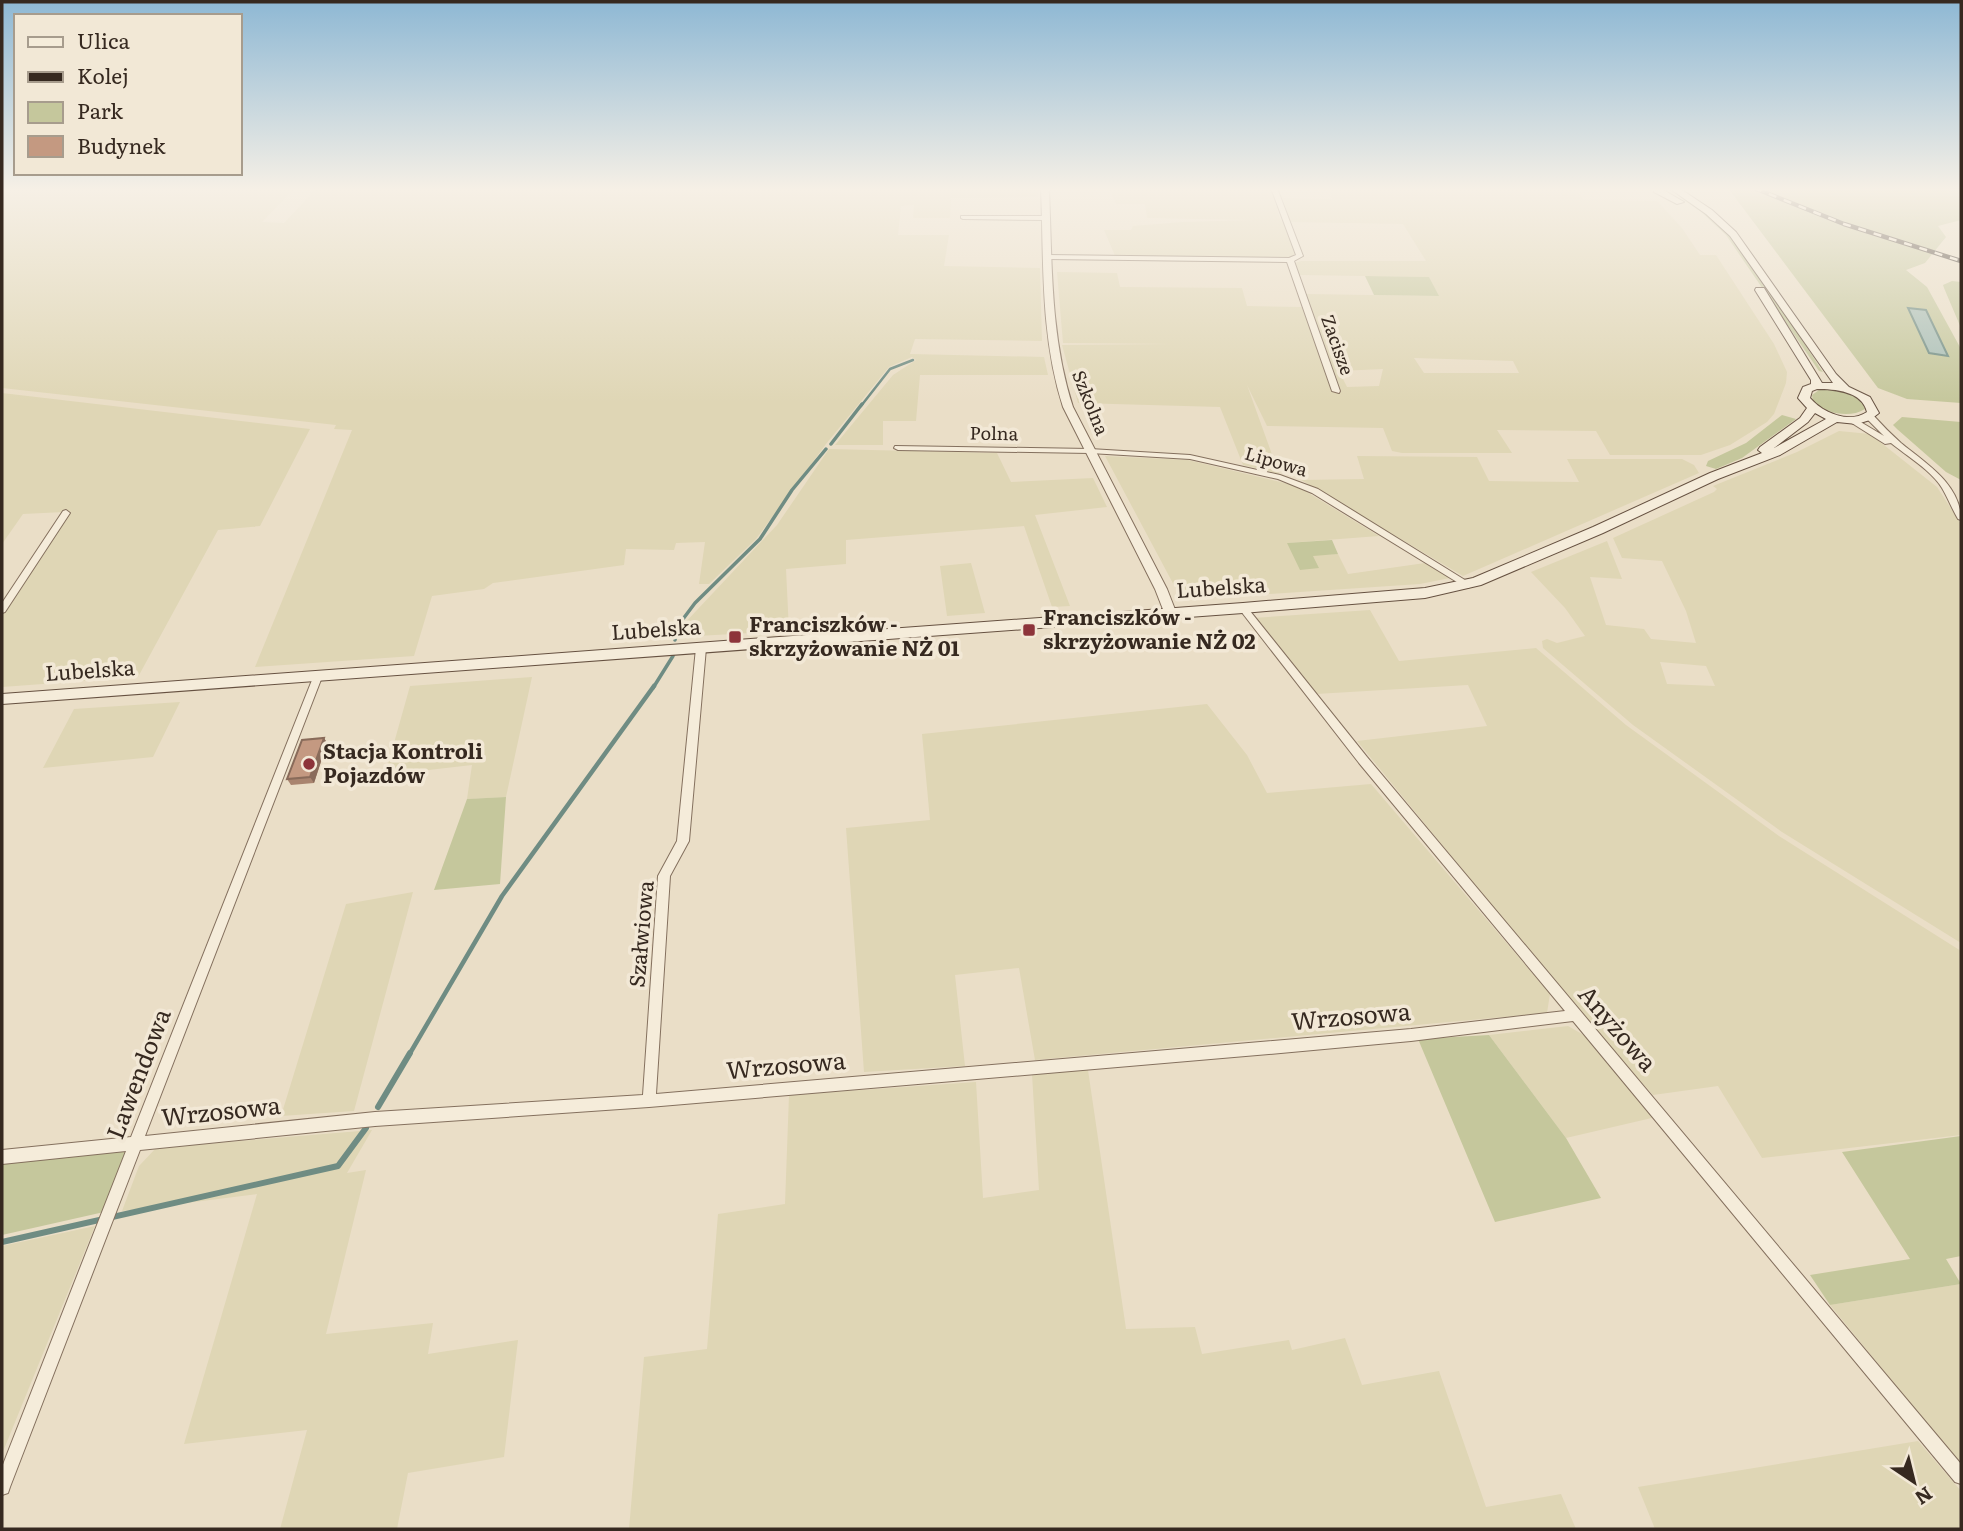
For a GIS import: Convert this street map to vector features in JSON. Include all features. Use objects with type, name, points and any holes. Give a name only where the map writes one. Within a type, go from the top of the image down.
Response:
[{"type":"main road","points":[[1738,259],[1817,380],[1816,386]]},
{"type":"main road","points":[[1751,259],[1832,376],[1845,389],[1870,403],[1874,411],[1870,417],[1851,420],[1836,418],[1814,408],[1806,401],[1804,394],[1807,389],[1816,386],[1845,389]]},
{"type":"main road","name":"Lubelska","points":[[1748,462],[1804,420],[1814,408]]},
{"type":"main road","name":"Lubelska","points":[[2,699],[1390,597],[1468,585],[1776,452],[1836,418]]},
{"type":"street","name":"Szkolna","points":[[1048,259],[1051,324],[1059,379],[1068,407],[1161,589],[1170,612]]},
{"type":"street","points":[[1245,259],[1290,260]]},
{"type":"street","name":"Zacisze","points":[[1290,260],[1336,391]]},
{"type":"street","points":[[1870,417],[1902,450],[1946,485],[1951,501],[1961,517]]},
{"type":"street","points":[[1851,420],[1902,450]]},
{"type":"street","name":"Polna","points":[[898,448],[1090,451]]},
{"type":"street","name":"Lipowa","points":[[1090,451],[1190,457],[1289,480],[1315,491],[1468,585]]},
{"type":"street","points":[[2,610],[66,513]]},
{"type":"street","name":"Anyżowa","points":[[1243,608],[1363,760],[1761,1233],[1961,1476]]},
{"type":"street","name":"Szałwiowa","points":[[649,1101],[664,876],[683,841],[701,648]]},
{"type":"street","name":"Lawendowa","points":[[2,1487],[317,677]]},
{"type":"street","name":"Wrzosowa","points":[[2,1157],[375,1119],[649,1101],[1385,1037],[1575,1015]]},
{"type":"shaded area","points":[[2,259],[945,259],[944,266],[1040,268],[1042,341],[915,339],[910,354],[1044,357],[1048,375],[920,375],[916,421],[883,421],[883,445],[835,445],[893,375],[916,360],[912,357],[889,367],[826,444],[756,539],[709,584],[699,584],[705,542],[676,543],[674,550],[626,549],[624,565],[493,583],[484,589],[432,596],[414,656],[255,667],[352,430],[334,429],[336,425],[2,388]]},
{"type":"shaded area","points":[[1719,259],[1774,344],[1787,372],[1786,383],[1774,414],[1767,422],[1730,445],[1701,455],[1610,455],[1596,431],[1497,430],[1512,453],[1402,453],[1392,451],[1383,428],[1267,426],[1247,385],[1279,474],[1243,465],[1220,407],[1078,403],[1062,345],[1173,344],[1063,343],[1057,272],[1117,273],[1120,287],[1242,288],[1247,306],[1302,307],[1318,349],[1305,294],[1438,296],[1429,277],[1298,275],[1295,263]],"holes":[[[1414,358],[1513,361],[1519,373],[1424,373]],[[1383,369],[1379,386],[1347,387],[1339,371]]]},
{"type":"shaded area","points":[[2,393],[310,429],[260,526],[218,530],[138,677],[2,687],[2,606],[64,512],[23,514],[2,544]]},
{"type":"shaded area","points":[[1839,431],[1870,434],[1937,487],[1961,524],[1961,943],[1782,832],[1633,725],[1543,648],[1542,641],[1547,639],[1557,643],[1585,636],[1565,608],[1531,572],[1607,541],[1622,579],[1590,577],[1606,625],[1644,629],[1651,639],[1696,643],[1686,611],[1662,561],[1622,558],[1613,538],[1714,492],[1717,489],[1713,486],[1797,452]],"holes":[[[1660,662],[1706,666],[1715,686],[1667,684]]]},
{"type":"shaded area","points":[[829,449],[997,453],[1011,482],[1093,478],[1107,507],[1035,515],[1070,606],[1052,607],[1024,526],[846,540],[846,564],[786,569],[789,631],[679,637],[681,627],[777,525]]},
{"type":"shaded area","points":[[1105,456],[1188,460],[1297,486],[1379,536],[1287,543],[1313,555],[1338,554],[1348,574],[1425,563],[1450,578],[1420,584],[1193,599],[1176,589]]},
{"type":"shaded area","points":[[1357,456],[1477,457],[1489,481],[1579,482],[1567,459],[1682,459],[1694,465],[1699,473],[1463,576],[1301,480],[1364,479]]},
{"type":"shaded area","points":[[971,563],[985,613],[947,616],[940,566]]},
{"type":"shaded area","points":[[1370,610],[1399,661],[1536,648],[1626,725],[1779,836],[1961,951],[1961,1135],[1762,1158],[1718,1086],[1653,1095],[1584,1018],[1357,741],[1487,726],[1468,685],[1316,694],[1253,618]]},
{"type":"shaded area","points":[[532,677],[506,797],[467,799],[472,765],[385,775],[410,686]]},
{"type":"shaded area","points":[[180,702],[153,757],[43,768],[74,709]]},
{"type":"shaded area","points":[[1207,704],[1247,755],[1267,793],[1371,784],[1550,994],[1547,1013],[1035,1060],[1019,968],[955,975],[965,1066],[864,1072],[846,828],[930,820],[922,734]]},
{"type":"shaded area","points":[[413,892],[354,1111],[281,1116],[346,904]]},
{"type":"shaded area","points":[[1568,1026],[1589,1038],[1656,1117],[1566,1138],[1489,1035]]},
{"type":"shaded area","points":[[1088,1070],[1126,1329],[1195,1327],[1202,1354],[1289,1340],[1292,1350],[1345,1338],[1362,1385],[1439,1371],[1486,1507],[1561,1494],[1576,1529],[629,1529],[644,1357],[707,1349],[718,1214],[785,1204],[789,1095],[976,1082],[983,1198],[1039,1190],[1032,1074]]},
{"type":"shaded area","points":[[372,1130],[347,1173],[366,1170],[326,1334],[433,1323],[428,1354],[518,1340],[504,1457],[408,1473],[397,1529],[280,1529],[307,1430],[184,1444],[257,1194],[122,1211],[139,1166],[156,1148]]},
{"type":"shaded area","points":[[95,1226],[2,1454],[2,1246]]},
{"type":"shaded area","points":[[1961,1284],[1961,1465],[1830,1305]]},
{"type":"shaded area","points":[[1918,1441],[1961,1491],[1961,1529],[1655,1529],[1638,1487]]},
{"type":"green space","points":[[1743,259],[1748,259],[1758,273],[1823,372],[1819,371]]},
{"type":"green space","points":[[1782,259],[1928,259],[1906,270],[1927,287],[1961,349],[1961,403],[1907,399],[1878,388]]},
{"type":"green space","points":[[1365,276],[1429,277],[1439,296],[1374,295]]},
{"type":"green space","points":[[1952,281],[1961,282],[1961,328],[1943,285]]},
{"type":"green space","points":[[1819,390],[1848,394],[1864,403],[1865,409],[1845,414],[1824,409],[1813,402],[1812,395]]},
{"type":"green space","points":[[1782,415],[1796,419],[1742,458],[1716,469],[1706,466],[1708,461],[1746,443]]},
{"type":"green space","points":[[1902,417],[1961,422],[1961,480],[1946,472],[1893,425]]},
{"type":"green space","points":[[1332,540],[1338,554],[1313,556],[1319,568],[1300,570],[1287,543]]},
{"type":"green space","points":[[506,797],[500,884],[434,890],[467,799]]},
{"type":"green space","points":[[1489,1035],[1566,1138],[1601,1198],[1495,1222],[1418,1039]]},
{"type":"green space","points":[[1961,1136],[1961,1256],[1946,1259],[1961,1284],[1830,1305],[1810,1275],[1910,1259],[1842,1152]]},
{"type":"green space","points":[[131,1147],[104,1212],[2,1235],[2,1161]]},
{"type":"water","points":[[1908,308],[1926,310],[1948,356],[1929,353]]},
{"type":"building","name":"Stacja Kontroli Pojazdów","points":[[324,738],[310,777],[287,779],[302,740]]},
{"type":"waterway","points":[[861,406],[890,369],[913,360]]},
{"type":"waterway","points":[[831,444],[862,404]]},
{"type":"waterway","points":[[675,640],[677,627],[695,603],[760,539],[792,490],[826,449]]},
{"type":"waterway","points":[[653,688],[673,656]]},
{"type":"waterway","points":[[409,1055],[502,896],[654,686]]},
{"type":"waterway","points":[[378,1107],[410,1053]]},
{"type":"waterway","points":[[2,1242],[338,1166],[366,1128]]},
{"type":"railway","points":[[1956,259],[1961,261]]},
{"type":"place","name":"Franciszków - skrzyżowanie NŻ 02","points":[[1029,630]]},
{"type":"place","name":"Franciszków - skrzyżowanie NŻ 01","points":[[735,637]]},
{"type":"place","name":"Stacja Kontroli Pojazdów","points":[[309,764]]}]
